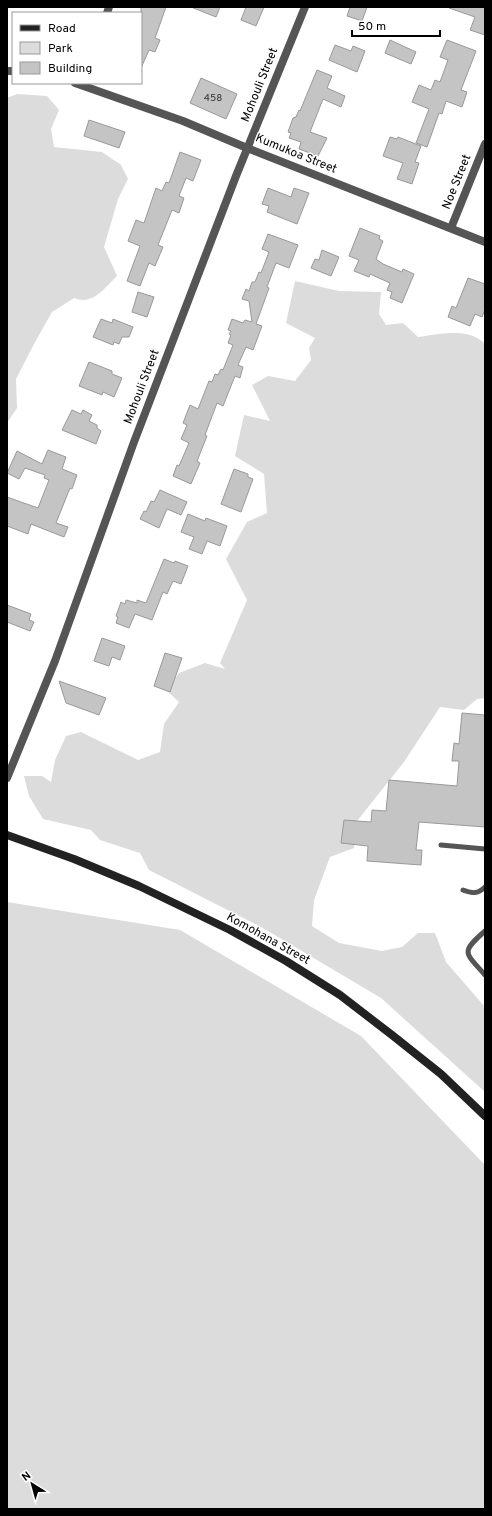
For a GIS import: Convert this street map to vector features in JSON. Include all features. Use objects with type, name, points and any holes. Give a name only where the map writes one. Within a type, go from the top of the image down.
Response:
[{"type":"main road","name":"Komohana Street","points":[[7,835],[74,859],[139,886],[230,930],[286,961],[340,995],[392,1034],[441,1074],[485,1116]]},
{"type":"street","name":"Mohouli Street","points":[[7,778],[55,661],[137,435],[247,148],[305,7]]},
{"type":"street","name":"Kumukoa Street","points":[[78,84],[183,121],[247,148],[485,242]]},
{"type":"street","name":"Noe Street","points":[[450,228],[485,144]]},
{"type":"lane","points":[[441,845],[485,849]]},
{"type":"lane","points":[[463,890],[473,894],[485,887]]},
{"type":"lane","points":[[485,931],[471,943],[467,950],[468,955],[485,975]]},
{"type":"green space","points":[[17,94],[47,96],[59,110],[51,129],[54,147],[102,152],[121,165],[128,179],[118,199],[104,247],[117,276],[93,298],[81,300],[74,298],[52,312],[16,379],[17,408],[7,423],[7,98]]},
{"type":"green space","points":[[295,281],[339,291],[381,292],[379,314],[386,325],[403,323],[418,337],[444,333],[471,335],[485,344],[485,698],[477,699],[464,710],[440,707],[404,762],[357,821],[354,848],[330,857],[314,900],[312,926],[339,943],[382,951],[402,947],[418,933],[435,933],[446,962],[485,1007],[485,1092],[381,998],[263,928],[149,870],[140,853],[100,840],[91,830],[43,819],[29,796],[24,776],[42,776],[51,782],[55,760],[66,736],[81,732],[138,760],[160,752],[164,724],[179,702],[166,690],[179,673],[205,663],[225,669],[220,663],[247,600],[226,559],[247,522],[267,513],[264,474],[235,456],[244,415],[270,421],[252,385],[268,376],[295,381],[311,360],[309,348],[315,338],[286,323]]},
{"type":"green space","points":[[7,902],[180,930],[361,1036],[485,1165],[485,1509],[7,1509]]},
{"type":"building","points":[[141,7],[166,7],[155,38],[160,40],[155,52],[149,50],[142,66],[142,12]]},
{"type":"building","points":[[191,7],[220,7],[216,17]]},
{"type":"building","points":[[246,7],[264,7],[256,26],[241,20]]},
{"type":"building","points":[[350,7],[367,7],[362,21],[347,16]]},
{"type":"building","points":[[485,7],[485,35],[470,30],[475,17],[449,8]]},
{"type":"building","points":[[390,40],[416,52],[411,64],[385,53]]},
{"type":"building","points":[[447,40],[476,51],[461,90],[467,92],[462,107],[446,101],[442,114],[439,113],[427,147],[416,143],[429,109],[412,102],[419,85],[431,90],[435,80],[440,82],[448,60],[440,57]]},
{"type":"building","points":[[335,45],[351,51],[353,46],[365,51],[357,72],[329,60]]},
{"type":"building","points":[[317,70],[332,76],[327,88],[345,96],[341,107],[323,99],[310,132],[327,138],[318,156],[299,149],[301,142],[289,138],[291,133],[288,132],[293,118],[296,117],[299,110],[300,111]]},
{"type":"building","points":[[201,78],[237,94],[226,119],[190,103]]},
{"type":"building","points":[[89,120],[125,132],[119,148],[84,136]]},
{"type":"building","points":[[390,137],[397,139],[398,137],[421,146],[415,162],[419,163],[412,184],[397,179],[403,163],[383,156]]},
{"type":"building","points":[[180,152],[201,160],[193,181],[186,178],[179,196],[184,198],[179,213],[172,210],[158,245],[163,247],[155,266],[149,263],[140,286],[127,281],[140,246],[128,241],[136,220],[144,223],[156,188],[162,191],[166,182],[169,183]]},
{"type":"building","points":[[268,188],[291,197],[294,188],[309,193],[297,224],[267,212],[269,206],[262,204]]},
{"type":"building","points":[[360,228],[380,236],[379,239],[383,241],[376,259],[383,264],[402,272],[403,269],[414,274],[402,303],[390,298],[392,292],[387,290],[390,283],[370,274],[369,277],[354,271],[359,260],[349,256]]},
{"type":"building","points":[[268,234],[298,245],[289,268],[276,263],[256,324],[262,326],[253,350],[246,347],[238,365],[243,367],[240,378],[235,376],[223,406],[217,403],[205,435],[207,436],[197,461],[200,463],[191,484],[173,476],[189,443],[181,439],[187,425],[183,423],[190,405],[198,409],[209,381],[212,382],[215,374],[218,375],[221,369],[223,370],[233,345],[228,343],[231,335],[229,334],[231,331],[228,330],[232,319],[243,323],[245,320],[252,322],[249,301],[242,299],[246,289],[249,291],[252,282],[255,282],[259,272],[261,273],[269,252],[262,249]]},
{"type":"building","points":[[322,250],[339,257],[331,276],[311,268],[315,259],[319,260]]},
{"type":"building","points":[[468,278],[485,284],[485,309],[482,317],[475,314],[470,326],[448,317],[452,306],[456,308]]},
{"type":"building","points":[[138,292],[154,297],[147,317],[132,312]]},
{"type":"building","points":[[101,319],[112,323],[113,319],[133,327],[129,337],[122,337],[119,344],[114,342],[113,345],[93,337]]},
{"type":"building","points":[[89,362],[112,371],[112,374],[122,378],[114,397],[103,392],[102,395],[79,386]]},
{"type":"building","points":[[72,410],[81,414],[83,410],[92,415],[89,421],[97,425],[97,428],[101,431],[96,444],[62,430]]},
{"type":"building","points":[[48,450],[66,457],[62,469],[77,475],[72,489],[70,488],[56,523],[68,527],[64,537],[31,524],[28,534],[7,526],[7,497],[38,508],[49,480],[44,478],[45,475],[25,468],[19,479],[7,473],[17,451],[42,464]]},
{"type":"building","points":[[234,469],[248,474],[248,477],[253,479],[241,512],[221,504]]},
{"type":"building","points":[[160,490],[187,502],[181,515],[167,509],[159,528],[140,519],[144,511],[146,512],[151,501],[154,502]]},
{"type":"building","points":[[188,514],[205,521],[206,518],[227,526],[220,546],[207,541],[202,554],[189,549],[194,537],[181,532]]},
{"type":"building","points":[[164,559],[188,566],[181,584],[173,581],[167,594],[163,592],[152,620],[135,614],[129,628],[116,623],[118,617],[116,616],[121,602],[125,604],[126,600],[137,603],[137,600],[146,603]]},
{"type":"building","points":[[7,605],[31,614],[29,620],[34,622],[30,631],[7,622]]},
{"type":"building","points":[[102,638],[125,646],[120,660],[112,657],[109,666],[94,661]]},
{"type":"building","points":[[165,653],[182,658],[170,692],[154,686]]},
{"type":"building","points":[[59,681],[106,698],[99,715],[66,703]]},
{"type":"building","points":[[462,713],[485,715],[485,827],[419,822],[416,850],[422,850],[421,865],[367,861],[368,846],[341,843],[344,820],[371,822],[372,810],[386,811],[389,780],[457,786],[459,761],[452,761],[454,743],[459,744]]}]
